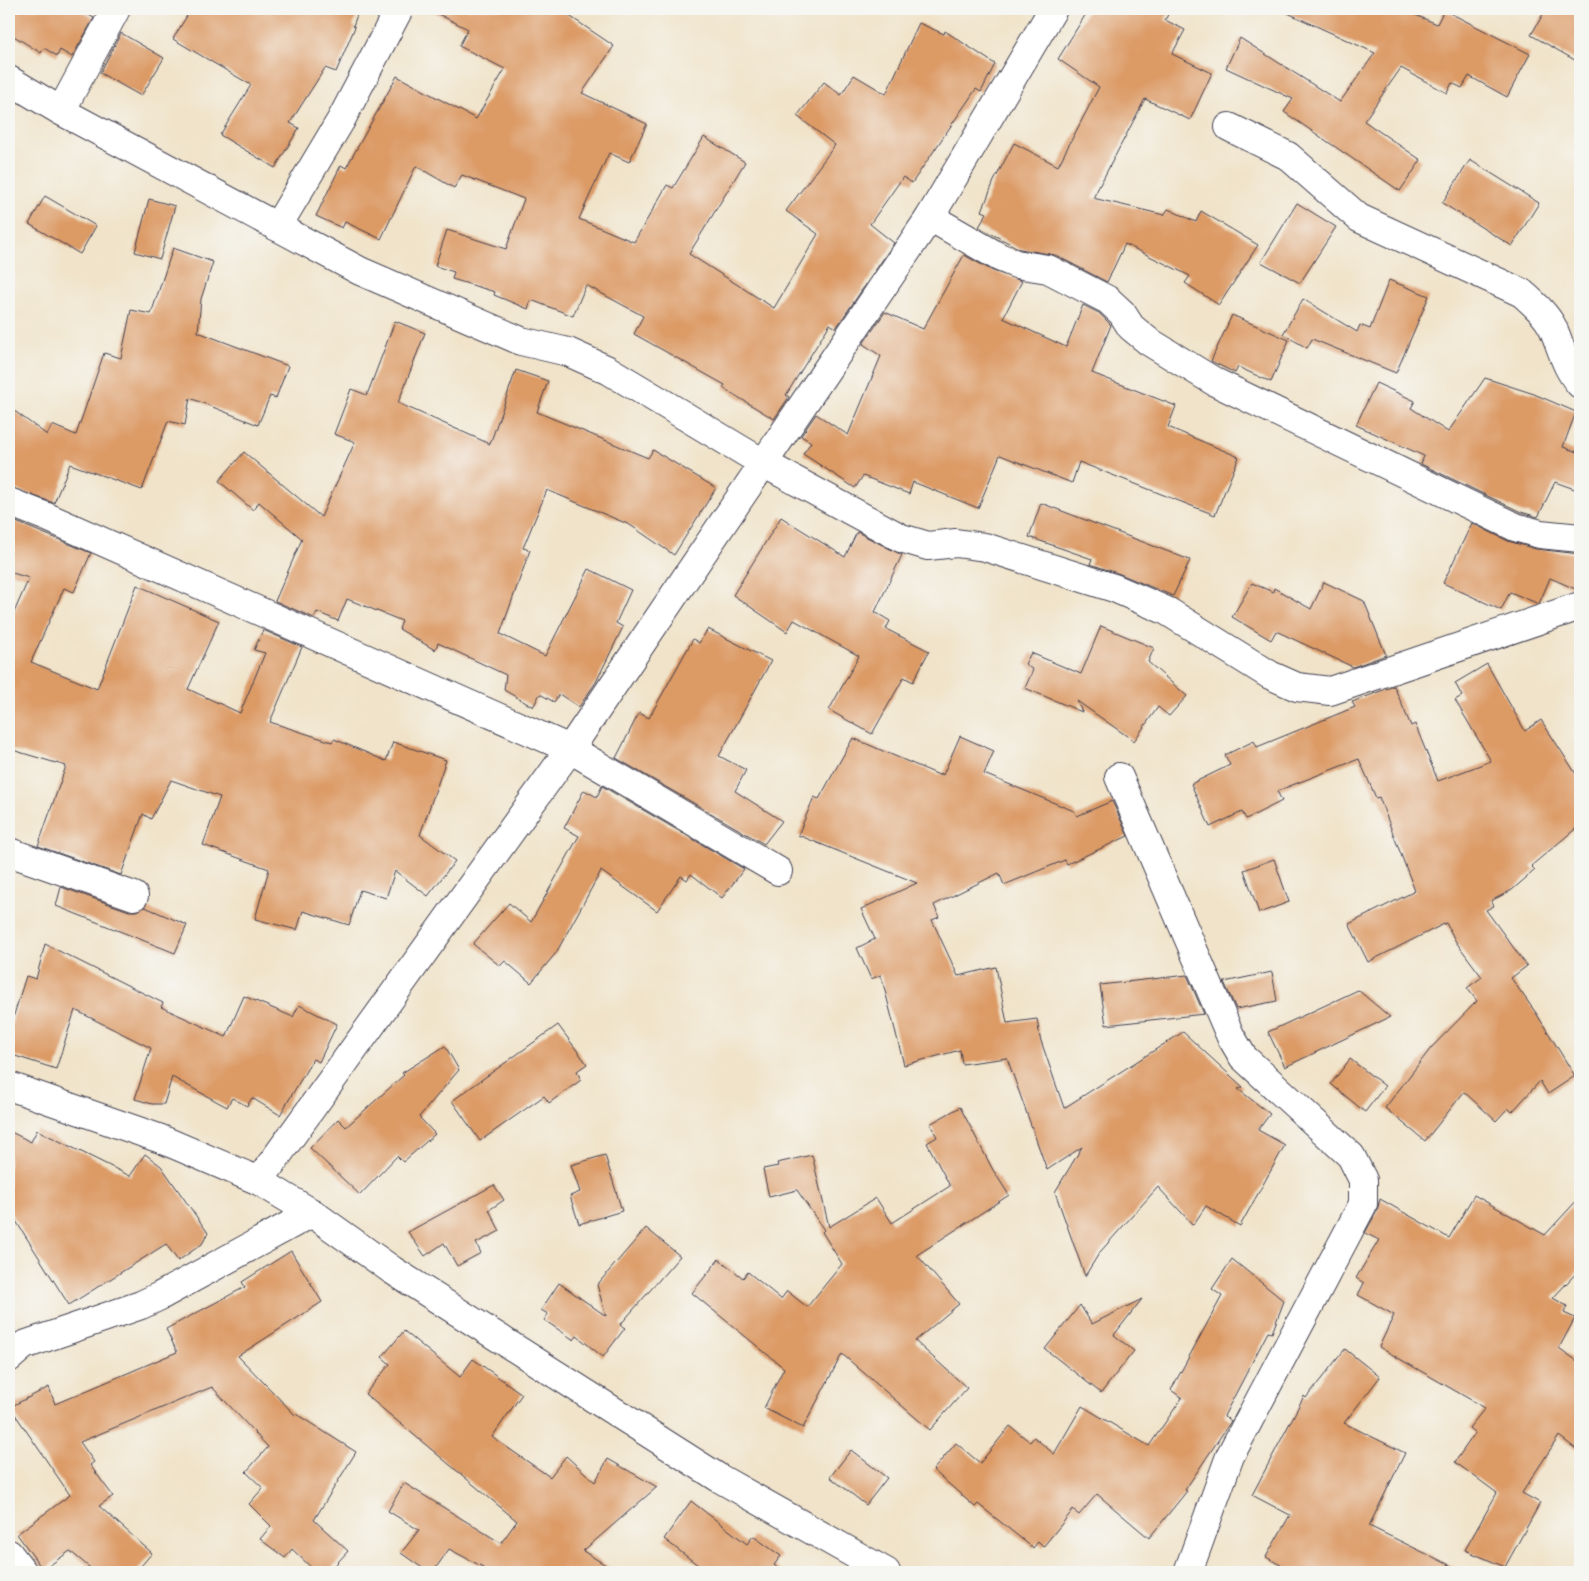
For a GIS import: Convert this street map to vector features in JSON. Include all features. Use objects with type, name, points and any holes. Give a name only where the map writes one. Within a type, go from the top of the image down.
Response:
[{"type":"street","points":[[61,111],[116,9]]},
{"type":"street","points":[[277,227],[341,120],[400,9]]},
{"type":"street","points":[[259,1181],[570,749],[930,218],[1053,9]]},
{"type":"street","points":[[9,80],[61,111],[360,271],[522,341],[568,352],[608,370],[763,463],[901,538],[928,546],[956,544],[985,547],[1114,588],[1167,611],[1270,675],[1297,687],[1330,691],[1580,606]]},
{"type":"street","points":[[1229,127],[1288,156],[1360,218],[1522,293],[1540,308],[1553,327],[1570,372],[1580,384]]},
{"type":"street","points":[[930,218],[999,257],[1016,264],[1048,269],[1108,300],[1122,313],[1130,327],[1148,341],[1215,382],[1514,527],[1540,534],[1580,538]]},
{"type":"street","points":[[9,502],[47,517],[570,749],[778,871]]},
{"type":"street","points":[[1119,777],[1230,1036],[1243,1058],[1351,1156],[1363,1180],[1363,1204],[1230,1456],[1188,1572]]},
{"type":"street","points":[[9,852],[134,896]]},
{"type":"street","points":[[9,1086],[161,1138],[259,1181],[312,1213],[392,1270],[719,1478],[886,1572]]},
{"type":"street","points":[[9,1358],[24,1345],[141,1305],[160,1296],[312,1213]]},
{"type":"street","points":[[9,1554],[22,1572]]},
{"type":"building","points":[[17,9],[78,9],[94,18],[72,57],[60,50],[57,56],[44,48],[41,53],[9,33],[9,23]]},
{"type":"building","points":[[191,9],[359,9],[353,26],[355,27],[336,72],[325,68],[290,123],[299,128],[275,168],[220,135],[251,85],[173,39]]},
{"type":"building","points":[[428,9],[559,9],[614,46],[582,93],[647,124],[629,162],[609,153],[579,219],[634,242],[667,185],[673,188],[704,137],[745,162],[689,254],[774,308],[818,234],[786,211],[835,145],[797,116],[824,82],[841,95],[854,75],[886,94],[919,23],[944,34],[945,31],[995,64],[981,92],[976,89],[912,183],[903,177],[870,224],[894,243],[836,328],[830,324],[786,395],[789,397],[774,419],[723,388],[725,385],[634,334],[643,316],[586,285],[573,316],[531,300],[528,309],[494,295],[495,292],[452,279],[454,272],[435,266],[447,230],[506,249],[524,199],[462,175],[454,188],[416,166],[381,239],[345,222],[342,228],[316,216],[341,165],[346,168],[397,76],[476,119],[505,69],[459,46],[468,29]]},
{"type":"building","points":[[1089,9],[1171,9],[1165,20],[1185,30],[1172,54],[1212,73],[1190,120],[1145,99],[1093,198],[1164,215],[1168,209],[1196,222],[1201,211],[1258,245],[1219,305],[1185,283],[1190,276],[1125,244],[1107,282],[1055,255],[1020,249],[979,227],[987,213],[982,211],[994,181],[1014,143],[1058,166],[1099,87],[1058,59]]},
{"type":"building","points":[[1279,9],[1401,9],[1437,24],[1444,10],[1530,54],[1507,97],[1469,76],[1462,88],[1452,83],[1447,93],[1401,68],[1364,121],[1421,160],[1400,191],[1284,112],[1293,99],[1226,68],[1240,38],[1340,102],[1375,53]]},
{"type":"building","points":[[1546,9],[1580,9],[1580,63],[1531,35]]},
{"type":"building","points":[[121,33],[164,58],[141,96],[100,73]]},
{"type":"building","points":[[1470,160],[1539,203],[1512,246],[1442,203]]},
{"type":"building","points":[[45,196],[96,226],[80,254],[29,224]]},
{"type":"building","points":[[149,199],[175,206],[160,259],[135,252]]},
{"type":"building","points":[[1297,203],[1336,227],[1300,283],[1261,262]]},
{"type":"building","points":[[173,248],[213,262],[201,299],[198,332],[288,366],[276,398],[270,396],[258,425],[190,398],[185,425],[168,421],[142,490],[70,464],[54,503],[9,487],[9,407],[47,435],[52,425],[76,435],[104,353],[121,358],[131,310],[151,314]]},
{"type":"building","points":[[964,255],[993,271],[1022,281],[1003,318],[1066,347],[1083,305],[1099,313],[1111,325],[1092,373],[1176,406],[1168,427],[1239,457],[1215,515],[1079,462],[1072,483],[1000,455],[978,508],[913,482],[909,494],[863,476],[855,488],[803,454],[811,442],[801,436],[816,414],[848,435],[881,356],[863,344],[885,312],[923,329]]},
{"type":"building","points":[[1389,280],[1429,296],[1396,373],[1312,339],[1307,348],[1283,334],[1303,299],[1357,332],[1360,325],[1370,329]]},
{"type":"building","points":[[1232,315],[1289,340],[1271,382],[1238,367],[1235,373],[1211,361]]},
{"type":"building","points":[[395,321],[425,333],[398,403],[490,444],[516,370],[548,381],[537,412],[648,458],[653,450],[716,488],[674,555],[630,525],[547,490],[523,548],[530,550],[500,634],[545,656],[589,569],[631,590],[616,623],[623,627],[596,682],[579,707],[559,694],[554,702],[540,694],[533,707],[504,690],[506,675],[438,643],[435,650],[399,629],[402,621],[347,599],[338,621],[317,612],[314,618],[275,601],[302,539],[259,502],[253,510],[219,481],[244,452],[321,517],[355,442],[334,434],[351,389],[367,395]]},
{"type":"building","points":[[1485,378],[1534,394],[1576,412],[1563,447],[1580,453],[1580,491],[1555,482],[1538,517],[1521,512],[1421,464],[1424,456],[1356,425],[1376,383],[1415,401],[1411,408],[1448,432]]},
{"type":"building","points":[[1041,503],[1190,560],[1173,596],[1090,564],[1092,559],[1029,537]]},
{"type":"building","points":[[781,517],[845,557],[857,532],[902,555],[875,612],[890,621],[886,629],[929,651],[913,682],[904,677],[872,734],[829,710],[859,656],[794,620],[787,632],[733,595]]},
{"type":"building","points":[[9,519],[91,553],[74,592],[64,588],[31,662],[97,689],[137,585],[219,621],[188,689],[240,713],[265,653],[254,650],[263,630],[302,647],[270,722],[332,742],[334,739],[386,761],[393,742],[446,760],[420,835],[455,861],[428,896],[395,871],[386,898],[360,890],[349,925],[303,911],[297,930],[255,919],[269,869],[203,845],[220,797],[171,780],[151,819],[143,814],[121,875],[38,846],[66,766],[9,749],[9,624],[29,578],[9,572]]},
{"type":"building","points":[[1472,523],[1508,541],[1536,549],[1580,554],[1580,591],[1550,578],[1539,604],[1510,592],[1501,610],[1443,583]]},
{"type":"building","points":[[1324,582],[1364,601],[1386,655],[1353,667],[1276,631],[1271,640],[1232,617],[1252,583],[1273,592],[1274,588],[1311,609]]},
{"type":"building","points":[[1101,626],[1154,648],[1148,662],[1187,696],[1169,716],[1158,707],[1134,741],[1077,701],[1082,712],[1025,688],[1033,670],[1025,664],[1031,653],[1081,674]]},
{"type":"building","points":[[708,629],[771,661],[719,756],[746,770],[735,791],[782,821],[764,844],[616,758],[639,713],[649,718],[693,639],[699,643]]},
{"type":"building","points":[[1487,664],[1525,731],[1541,720],[1580,780],[1580,825],[1531,866],[1535,870],[1512,890],[1491,901],[1494,906],[1486,910],[1527,966],[1511,978],[1536,1013],[1575,1076],[1548,1094],[1540,1081],[1512,1112],[1508,1108],[1496,1121],[1464,1092],[1425,1141],[1385,1108],[1431,1048],[1477,1001],[1467,988],[1482,977],[1456,942],[1446,923],[1368,962],[1349,924],[1415,891],[1379,797],[1376,798],[1359,759],[1277,791],[1282,801],[1246,819],[1242,812],[1210,827],[1191,784],[1230,765],[1225,755],[1254,741],[1257,747],[1355,707],[1352,702],[1394,686],[1411,726],[1415,724],[1438,781],[1491,761],[1455,700],[1462,696],[1455,683]]},
{"type":"building","points":[[960,736],[994,751],[984,774],[1074,811],[1077,816],[1112,801],[1128,836],[1067,864],[1065,860],[1004,885],[999,873],[934,905],[939,917],[932,920],[958,976],[996,967],[1007,1023],[1037,1019],[1040,1038],[1064,1108],[1183,1032],[1243,1087],[1238,1089],[1270,1114],[1258,1130],[1285,1145],[1240,1226],[1206,1206],[1193,1225],[1158,1187],[1100,1252],[1085,1276],[1055,1192],[1082,1147],[1047,1170],[1007,1058],[962,1064],[960,1050],[904,1065],[881,975],[871,979],[857,948],[875,939],[861,909],[917,883],[798,835],[814,797],[819,799],[853,738],[939,775],[940,773],[943,775]]},
{"type":"building","points":[[602,786],[744,869],[722,898],[691,874],[687,880],[681,876],[657,911],[601,871],[556,953],[531,983],[505,961],[500,966],[473,944],[509,903],[531,922],[579,836],[564,828],[584,790],[597,797]]},
{"type":"building","points":[[1274,859],[1289,902],[1259,913],[1244,870]]},
{"type":"building","points":[[61,887],[129,911],[137,911],[145,907],[187,925],[175,953],[56,906]]},
{"type":"building","points":[[45,944],[163,1003],[161,1007],[226,1037],[244,996],[293,1017],[299,1005],[337,1024],[319,1062],[313,1059],[280,1115],[252,1098],[247,1106],[232,1098],[227,1107],[172,1077],[164,1104],[152,1104],[135,1099],[151,1048],[75,1010],[56,1069],[9,1054],[9,1031],[26,976],[36,979]]},
{"type":"building","points":[[1272,972],[1277,1001],[1236,1009],[1224,982]]},
{"type":"building","points":[[1187,975],[1204,1014],[1106,1025],[1100,985]]},
{"type":"building","points":[[1358,990],[1390,1017],[1285,1067],[1268,1032]]},
{"type":"building","points":[[558,1025],[587,1064],[577,1071],[581,1080],[549,1103],[544,1096],[480,1141],[452,1101]]},
{"type":"building","points":[[445,1046],[459,1070],[419,1117],[435,1134],[403,1162],[397,1156],[360,1195],[310,1148],[338,1119],[346,1127],[404,1075],[402,1073]]},
{"type":"building","points":[[1350,1059],[1385,1086],[1365,1112],[1331,1084]]},
{"type":"building","points":[[960,1107],[993,1170],[1009,1195],[917,1255],[959,1304],[915,1341],[967,1388],[930,1430],[842,1354],[803,1428],[764,1408],[784,1368],[692,1293],[719,1259],[743,1278],[748,1272],[781,1299],[787,1291],[807,1307],[842,1264],[822,1232],[824,1230],[797,1190],[769,1197],[763,1169],[778,1166],[777,1163],[812,1155],[829,1227],[876,1198],[892,1223],[950,1186],[927,1143],[937,1137],[930,1124]]},
{"type":"building","points":[[37,1130],[130,1176],[145,1154],[161,1166],[208,1233],[202,1244],[178,1261],[166,1244],[69,1305],[9,1210],[9,1131],[31,1142]]},
{"type":"building","points":[[605,1155],[622,1211],[579,1224],[570,1196],[580,1192],[571,1165]]},
{"type":"building","points":[[494,1185],[504,1200],[489,1210],[500,1231],[476,1243],[481,1253],[457,1266],[444,1243],[425,1256],[408,1232]]},
{"type":"building","points":[[1474,1195],[1545,1235],[1580,1197],[1580,1269],[1553,1298],[1567,1306],[1564,1313],[1575,1318],[1559,1348],[1580,1363],[1580,1452],[1559,1436],[1522,1493],[1540,1503],[1505,1567],[1465,1550],[1497,1493],[1455,1462],[1475,1433],[1469,1428],[1485,1408],[1379,1347],[1394,1315],[1358,1295],[1364,1283],[1356,1278],[1379,1240],[1365,1233],[1377,1211],[1380,1199],[1449,1238]]},
{"type":"building","points":[[646,1228],[680,1256],[620,1325],[625,1328],[603,1357],[577,1336],[574,1340],[544,1320],[548,1314],[541,1310],[559,1283],[606,1316],[597,1285]]},
{"type":"building","points":[[291,1251],[322,1302],[238,1356],[295,1415],[356,1452],[314,1520],[348,1551],[329,1572],[316,1572],[292,1549],[285,1558],[260,1539],[271,1526],[249,1504],[263,1488],[246,1472],[268,1447],[212,1387],[80,1442],[94,1462],[90,1465],[113,1496],[99,1506],[152,1553],[136,1572],[95,1572],[70,1551],[43,1570],[17,1534],[70,1495],[10,1407],[49,1387],[55,1404],[177,1352],[166,1329],[245,1287],[242,1282]]},
{"type":"building","points":[[1232,1259],[1284,1301],[1272,1333],[1268,1332],[1224,1416],[1231,1421],[1185,1490],[1187,1491],[1149,1538],[1097,1494],[1079,1515],[1073,1510],[1043,1547],[1038,1542],[1033,1548],[978,1504],[975,1507],[933,1470],[956,1443],[980,1463],[1010,1426],[1030,1442],[1034,1437],[1054,1454],[1082,1406],[1149,1446],[1182,1398],[1171,1390],[1222,1296],[1212,1289]]},
{"type":"building","points":[[1142,1299],[1114,1335],[1134,1351],[1101,1393],[1045,1349],[1080,1305],[1092,1324]]},
{"type":"building","points":[[404,1331],[460,1377],[473,1359],[522,1394],[492,1437],[550,1477],[566,1456],[595,1482],[608,1459],[657,1487],[583,1551],[617,1572],[480,1572],[483,1567],[449,1549],[433,1572],[428,1572],[401,1553],[419,1530],[388,1511],[404,1483],[501,1543],[517,1521],[365,1394],[390,1364],[382,1357]]},
{"type":"building","points":[[1345,1349],[1380,1377],[1344,1423],[1405,1453],[1369,1526],[1464,1572],[1293,1572],[1266,1557],[1290,1515],[1252,1495],[1304,1396],[1306,1398]]},
{"type":"building","points":[[851,1450],[887,1478],[866,1505],[830,1477]]},
{"type":"building","points":[[691,1501],[747,1544],[753,1536],[781,1556],[774,1565],[783,1572],[707,1572],[664,1539]]}]
